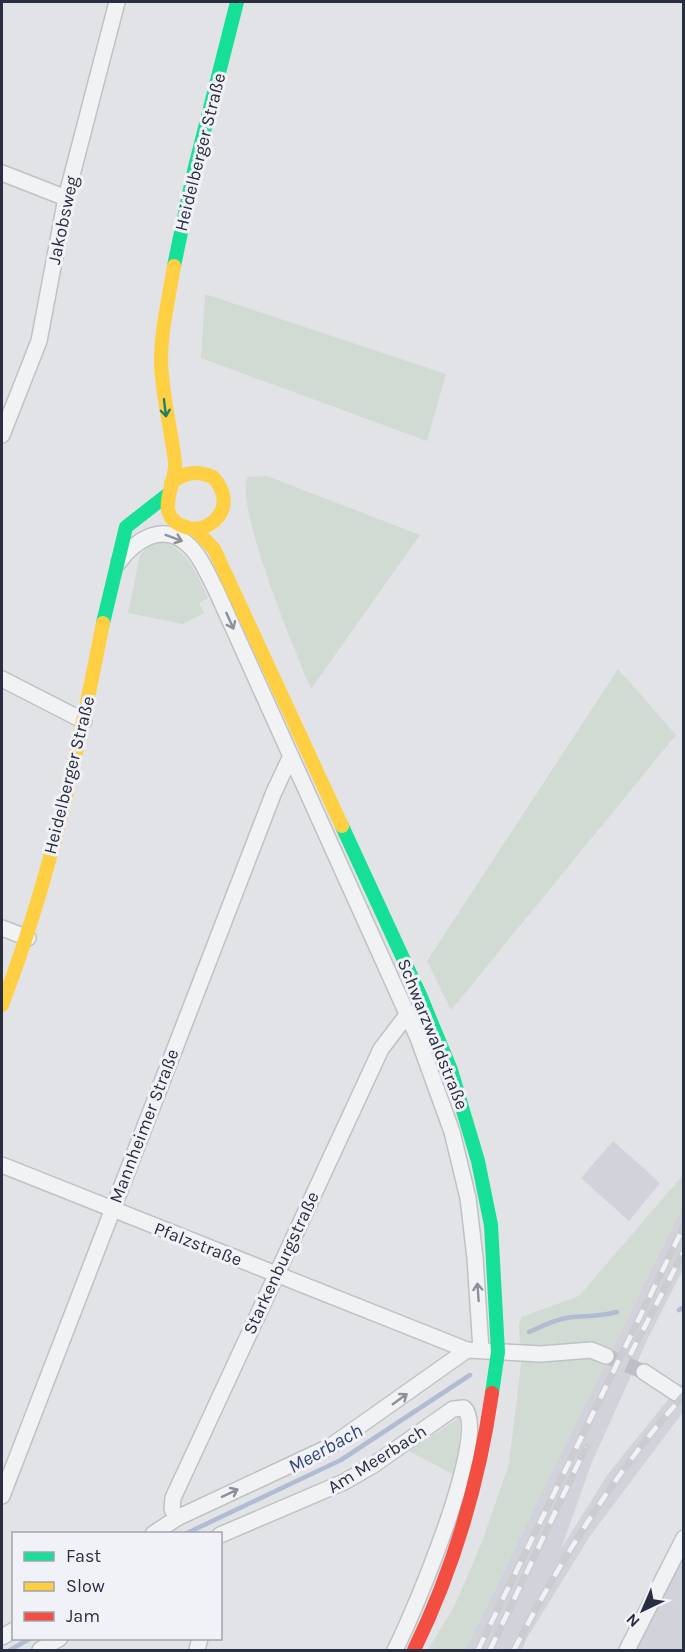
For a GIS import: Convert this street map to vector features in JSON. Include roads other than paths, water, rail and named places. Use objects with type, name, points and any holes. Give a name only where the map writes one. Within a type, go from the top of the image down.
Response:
[{"type":"main road","name":"Heidelberger Straße","points":[[178,523],[167,508],[175,467],[164,399],[162,337],[185,210],[237,2]]},
{"type":"main road","name":"Heidelberger Straße","points":[[2,1005],[28,939],[84,721],[114,568],[126,527],[184,473],[196,471],[188,458],[176,399],[168,304]]},
{"type":"main road","points":[[121,542],[138,528],[150,522],[165,519],[195,529],[212,523],[223,508],[222,490],[211,476],[196,471]]},
{"type":"main road","name":"Schwarzwaldstraße","points":[[212,523],[214,549]]},
{"type":"main road","name":"Schwarzwaldstraße","points":[[195,529],[214,549],[420,995],[451,1070],[475,1151],[491,1225],[498,1352],[484,1448],[466,1520],[435,1607],[414,1650]]},
{"type":"street","name":"Jakobsweg","points":[[2,435],[39,341],[66,198],[117,2]]},
{"type":"street","points":[[2,173],[66,198]]},
{"type":"street","name":"Schwarzwaldstraße","points":[[114,568],[133,546],[147,537],[165,534],[187,543],[216,590],[407,1014],[452,1132],[468,1198],[476,1258],[474,1350]]},
{"type":"street","points":[[2,680],[84,721]]},
{"type":"street","name":"Mannheimer Straße","points":[[2,1496],[274,792],[290,758]]},
{"type":"street","points":[[2,928],[28,939]]},
{"type":"street","name":"Starkenburgstraße","points":[[177,1518],[172,1509],[173,1498],[275,1274],[381,1049],[407,1014]]},
{"type":"street","name":"Pfalzstraße","points":[[2,1165],[275,1274],[474,1350],[541,1354],[591,1350],[606,1356]]},
{"type":"street","points":[[155,1532],[177,1518],[331,1446],[474,1350]]},
{"type":"street","points":[[644,1372],[676,1393]]},
{"type":"street","name":"Am Meerbach","points":[[222,1534],[344,1482],[372,1466],[453,1409],[464,1408],[471,1420],[465,1458],[451,1512],[429,1574],[395,1650]]},
{"type":"street","points":[[627,1650],[684,1538]]},
{"type":"street","points":[[39,1650],[56,1640]]},
{"type":"waterway","name":"Meerbach","points":[[679,1310],[684,1307]]},
{"type":"waterway","name":"Meerbach","points":[[529,1332],[562,1319],[617,1312]]},
{"type":"waterway","name":"Meerbach","points":[[189,1532],[341,1460],[470,1375]]},
{"type":"waterway","name":"Meerbach","points":[[10,1650],[28,1640]]},
{"type":"tunnel","points":[[606,1356],[644,1372]]},
{"type":"railway","points":[[478,1650],[684,1226]]},
{"type":"railway","points":[[630,1355],[684,1251]]},
{"type":"railway","points":[[514,1650],[550,1583],[612,1485],[684,1395]]},
{"type":"railway","points":[[490,1650],[586,1447]]}]
